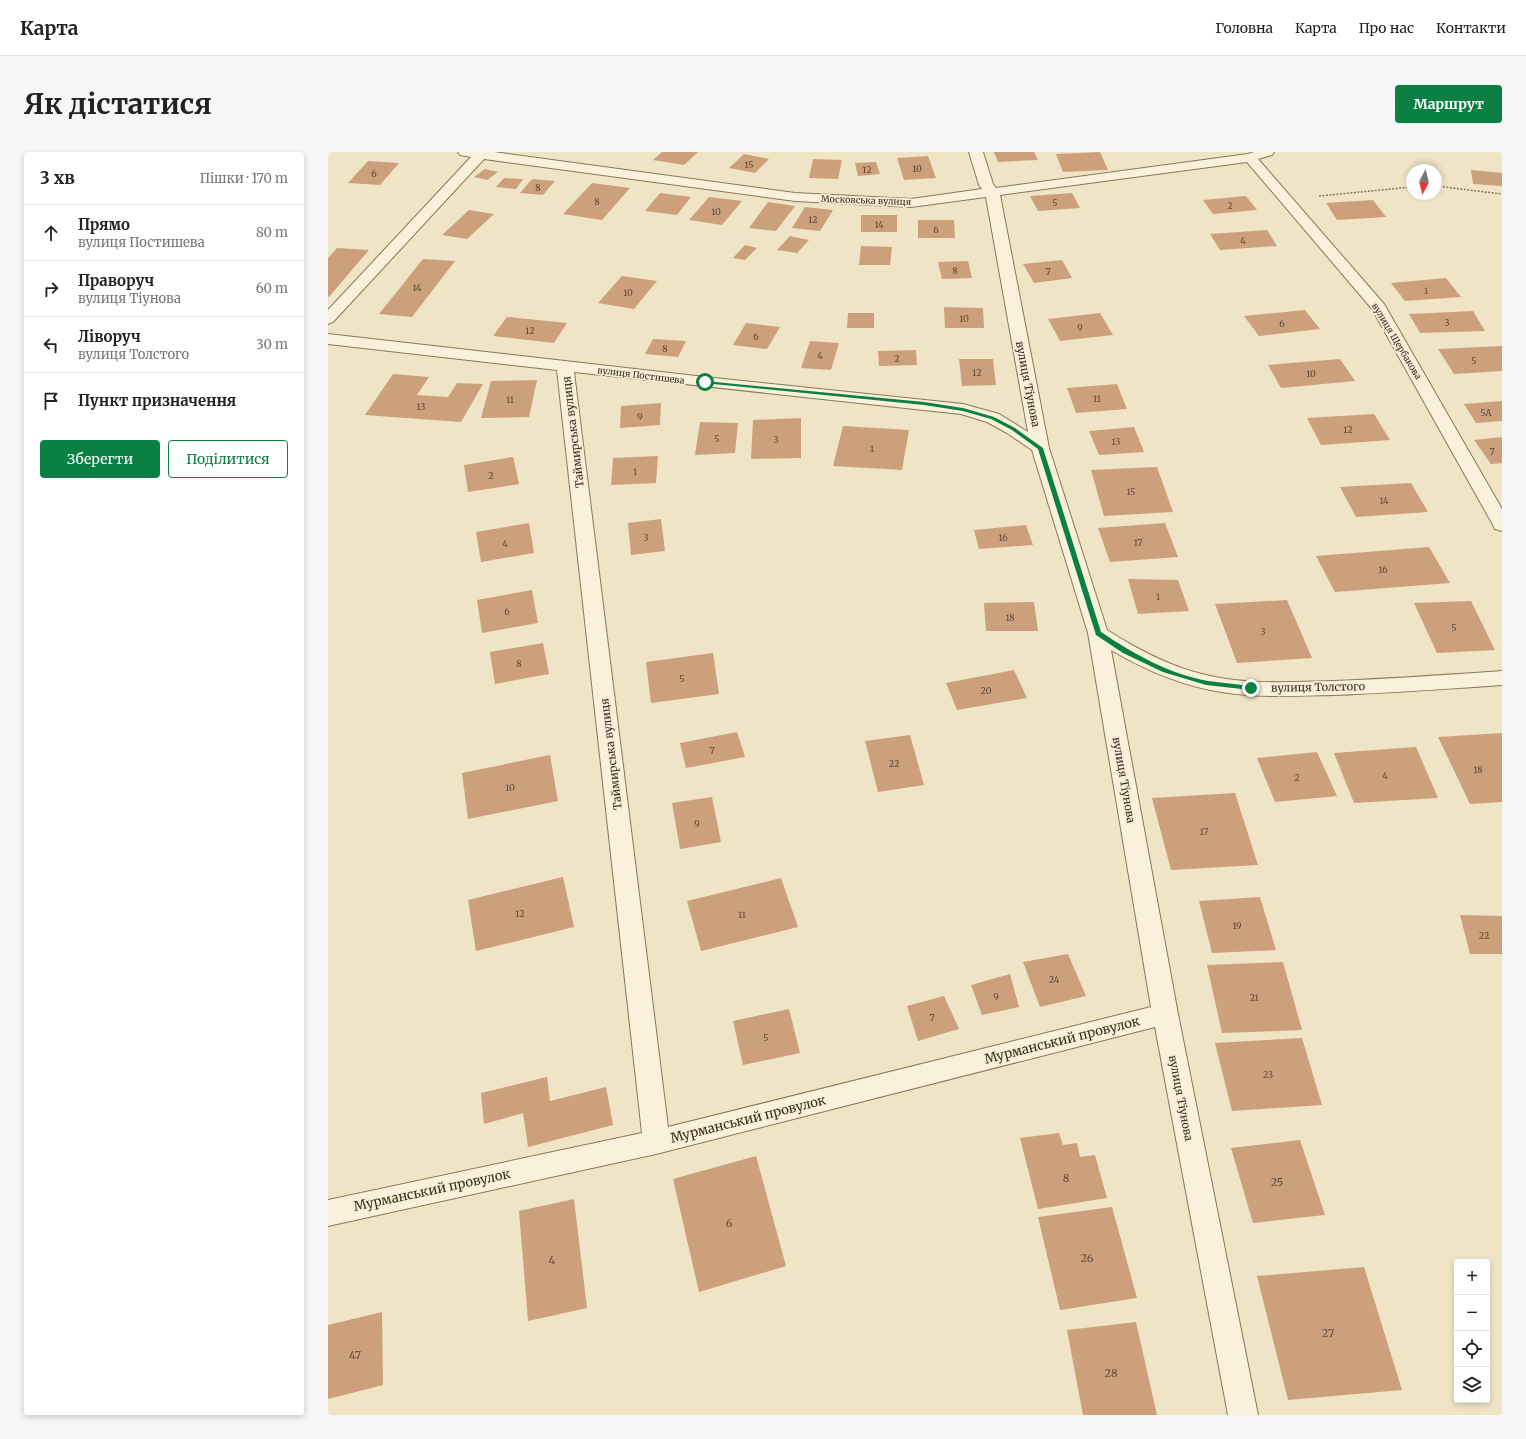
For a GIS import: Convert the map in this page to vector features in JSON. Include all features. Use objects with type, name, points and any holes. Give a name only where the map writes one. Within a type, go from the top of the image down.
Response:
[{"type":"street","name":"Московська вулиця","points":[[465,152],[795,197],[911,203],[1250,158],[1267,152]]},
{"type":"street","name":"вулиця Тіунова","points":[[976,152],[986,185],[992,192],[1040,448],[1098,633],[1164,1014],[1243,1415]]},
{"type":"street","points":[[328,319],[481,154]]},
{"type":"street","name":"вулиця Щербакова","points":[[1250,158],[1379,307],[1502,525]]},
{"type":"street","name":"вулиця Постишева","points":[[328,339],[705,382],[963,409],[992,418],[1013,429],[1040,448]]},
{"type":"street","name":"Таймирська вулиця","points":[[565,366],[656,1142]]},
{"type":"street","name":"вулиця Толстого","points":[[1098,633],[1126,651],[1166,671],[1206,683],[1251,688],[1383,686],[1502,678]]},
{"type":"street","name":"Мурманський провулок","points":[[328,1213],[656,1142],[1164,1014]]},
{"type":"path","points":[[1442,187],[1502,194]]},
{"type":"path","points":[[1286,200],[1406,188]]},
{"type":"building","points":[[662,152],[698,152],[684,165],[653,160]]},
{"type":"building","points":[[994,152],[1034,152],[1038,160],[998,162]]},
{"type":"building","points":[[1100,152],[1108,170],[1063,172],[1056,154]]},
{"type":"building","points":[[744,154],[769,159],[755,173],[729,168]]},
{"type":"building","points":[[928,156],[936,178],[904,180],[897,158]]},
{"type":"building","points":[[813,159],[842,160],[838,179],[809,178]]},
{"type":"building","points":[[368,161],[399,163],[380,185],[348,183]]},
{"type":"building","points":[[876,162],[880,174],[858,176],[855,163]]},
{"type":"building","points":[[485,169],[498,172],[487,180],[474,177]]},
{"type":"building","points":[[1471,170],[1502,173],[1502,186],[1473,184]]},
{"type":"building","points":[[504,178],[523,179],[516,189],[496,187]]},
{"type":"building","points":[[532,179],[555,181],[543,195],[520,193]]},
{"type":"building","points":[[592,183],[630,188],[602,220],[563,214]]},
{"type":"building","points":[[660,193],[691,197],[677,215],[645,211]]},
{"type":"building","points":[[1072,193],[1080,208],[1038,211],[1030,196]]},
{"type":"building","points":[[1246,196],[1257,210],[1213,214],[1203,200]]},
{"type":"building","points":[[709,197],[742,201],[722,225],[689,220]]},
{"type":"building","points":[[1373,200],[1386,217],[1337,220],[1326,203]]},
{"type":"building","points":[[768,202],[795,206],[776,231],[749,228]]},
{"type":"building","points":[[805,207],[833,210],[820,231],[792,228]]},
{"type":"building","points":[[469,210],[494,214],[467,239],[442,235]]},
{"type":"building","points":[[861,215],[897,215],[897,232],[861,232]]},
{"type":"building","points":[[918,220],[954,220],[955,238],[918,238]]},
{"type":"building","points":[[1267,230],[1277,246],[1220,250],[1210,234]]},
{"type":"building","points":[[790,236],[809,240],[797,253],[777,250]]},
{"type":"building","points":[[745,245],[757,248],[745,260],[733,258]]},
{"type":"building","points":[[861,246],[892,247],[890,265],[859,265]]},
{"type":"building","points":[[337,248],[369,250],[328,298],[328,258]]},
{"type":"building","points":[[423,259],[455,261],[412,317],[379,314]]},
{"type":"building","points":[[1062,260],[1072,278],[1034,283],[1023,264]]},
{"type":"building","points":[[968,261],[972,278],[942,279],[938,262]]},
{"type":"building","points":[[622,276],[657,281],[634,309],[598,303]]},
{"type":"building","points":[[1446,278],[1461,297],[1405,301],[1391,283]]},
{"type":"building","points":[[944,307],[983,308],[984,328],[945,328]]},
{"type":"building","points":[[1305,310],[1320,329],[1259,336],[1244,316]]},
{"type":"building","points":[[1473,311],[1485,331],[1420,333],[1409,314]]},
{"type":"building","points":[[848,313],[874,313],[874,328],[847,328]]},
{"type":"building","points":[[1100,313],[1113,335],[1060,341],[1048,319]]},
{"type":"building","points":[[507,317],[567,323],[554,343],[493,336]]},
{"type":"building","points":[[746,323],[780,327],[767,349],[733,345]]},
{"type":"building","points":[[653,339],[686,341],[678,357],[645,354]]},
{"type":"building","points":[[810,341],[839,343],[831,370],[801,368]]},
{"type":"building","points":[[1502,346],[1502,371],[1454,374],[1438,349]]},
{"type":"building","points":[[916,350],[917,365],[879,366],[878,351]]},
{"type":"building","points":[[959,359],[993,359],[996,385],[962,386]]},
{"type":"building","points":[[1340,359],[1355,381],[1281,388],[1268,365]]},
{"type":"building","points":[[393,374],[429,377],[417,395],[448,397],[457,383],[483,384],[461,422],[365,415]]},
{"type":"building","points":[[537,380],[529,417],[481,418],[491,381]]},
{"type":"building","points":[[1117,384],[1127,409],[1076,413],[1067,388]]},
{"type":"building","points":[[1502,401],[1502,421],[1476,423],[1464,404]]},
{"type":"building","points":[[661,403],[660,425],[620,428],[621,406]]},
{"type":"building","points":[[1374,414],[1390,440],[1321,445],[1307,418]]},
{"type":"building","points":[[801,418],[801,458],[751,459],[753,420]]},
{"type":"building","points":[[700,422],[738,423],[735,453],[695,455]]},
{"type":"building","points":[[843,426],[909,430],[902,470],[833,466]]},
{"type":"building","points":[[1134,427],[1144,452],[1099,455],[1089,431]]},
{"type":"building","points":[[1502,437],[1502,463],[1491,464],[1474,440]]},
{"type":"building","points":[[658,456],[656,483],[611,485],[613,458]]},
{"type":"building","points":[[513,457],[519,484],[468,492],[464,465]]},
{"type":"building","points":[[1157,467],[1173,512],[1104,516],[1091,470]]},
{"type":"building","points":[[1411,483],[1428,512],[1356,517],[1340,487]]},
{"type":"building","points":[[661,519],[665,551],[631,555],[628,523]]},
{"type":"building","points":[[529,523],[534,553],[481,562],[476,532]]},
{"type":"building","points":[[1165,523],[1178,557],[1110,562],[1098,528]]},
{"type":"building","points":[[1026,525],[1033,545],[979,549],[974,530]]},
{"type":"building","points":[[1429,547],[1450,583],[1335,592],[1316,556]]},
{"type":"building","points":[[1128,579],[1178,580],[1189,611],[1138,614]]},
{"type":"building","points":[[532,590],[538,623],[482,633],[477,600]]},
{"type":"building","points":[[1287,600],[1312,658],[1237,663],[1215,604]]},
{"type":"building","points":[[1471,601],[1495,650],[1437,653],[1414,603]]},
{"type":"building","points":[[1034,602],[1038,631],[986,631],[984,603]]},
{"type":"building","points":[[543,643],[549,674],[495,684],[490,652]]},
{"type":"building","points":[[713,653],[719,694],[651,703],[646,662]]},
{"type":"building","points":[[1014,670],[1027,698],[957,710],[946,683]]},
{"type":"building","points":[[737,732],[745,757],[686,768],[680,743]]},
{"type":"building","points":[[1502,733],[1502,802],[1470,804],[1438,737]]},
{"type":"building","points":[[910,735],[924,785],[878,792],[865,741]]},
{"type":"building","points":[[1416,747],[1438,798],[1354,803],[1334,753]]},
{"type":"building","points":[[1317,752],[1337,796],[1275,802],[1257,758]]},
{"type":"building","points":[[550,755],[558,801],[468,819],[462,773]]},
{"type":"building","points":[[1235,793],[1258,865],[1171,870],[1152,798]]},
{"type":"building","points":[[712,797],[721,842],[680,849],[672,803]]},
{"type":"building","points":[[563,877],[574,927],[476,951],[468,900]]},
{"type":"building","points":[[781,878],[798,927],[701,951],[687,901]]},
{"type":"building","points":[[1260,897],[1276,950],[1212,953],[1199,901]]},
{"type":"building","points":[[1460,915],[1502,916],[1502,954],[1470,954]]},
{"type":"building","points":[[1068,954],[1086,996],[1040,1007],[1023,962]]},
{"type":"building","points":[[1283,962],[1302,1030],[1222,1033],[1207,965]]},
{"type":"building","points":[[1010,974],[1019,1007],[982,1015],[971,985]]},
{"type":"building","points":[[944,996],[959,1029],[918,1041],[907,1006]]},
{"type":"building","points":[[789,1009],[800,1053],[743,1065],[733,1021]]},
{"type":"building","points":[[1302,1038],[1322,1105],[1232,1111],[1215,1043]]},
{"type":"building","points":[[547,1077],[550,1101],[606,1087],[613,1125],[528,1147],[523,1113],[484,1124],[481,1093]]},
{"type":"building","points":[[1059,1133],[1063,1145],[1077,1143],[1080,1157],[1095,1155],[1107,1198],[1038,1209],[1020,1138]]},
{"type":"building","points":[[1300,1140],[1325,1215],[1253,1223],[1231,1148]]},
{"type":"building","points":[[756,1156],[786,1266],[699,1292],[673,1179]]},
{"type":"building","points":[[574,1199],[587,1308],[528,1321],[519,1211]]},
{"type":"building","points":[[1112,1207],[1137,1298],[1060,1310],[1038,1217]]},
{"type":"building","points":[[1364,1267],[1402,1390],[1288,1400],[1257,1276]]},
{"type":"building","points":[[382,1312],[383,1385],[328,1399],[328,1325]]},
{"type":"building","points":[[1136,1322],[1157,1415],[1083,1415],[1067,1330]]},
{"type":"route","points":[[705,382],[963,409],[992,418],[1013,429],[1040,448],[1098,633],[1126,651],[1166,671],[1206,683],[1251,688]]}]
